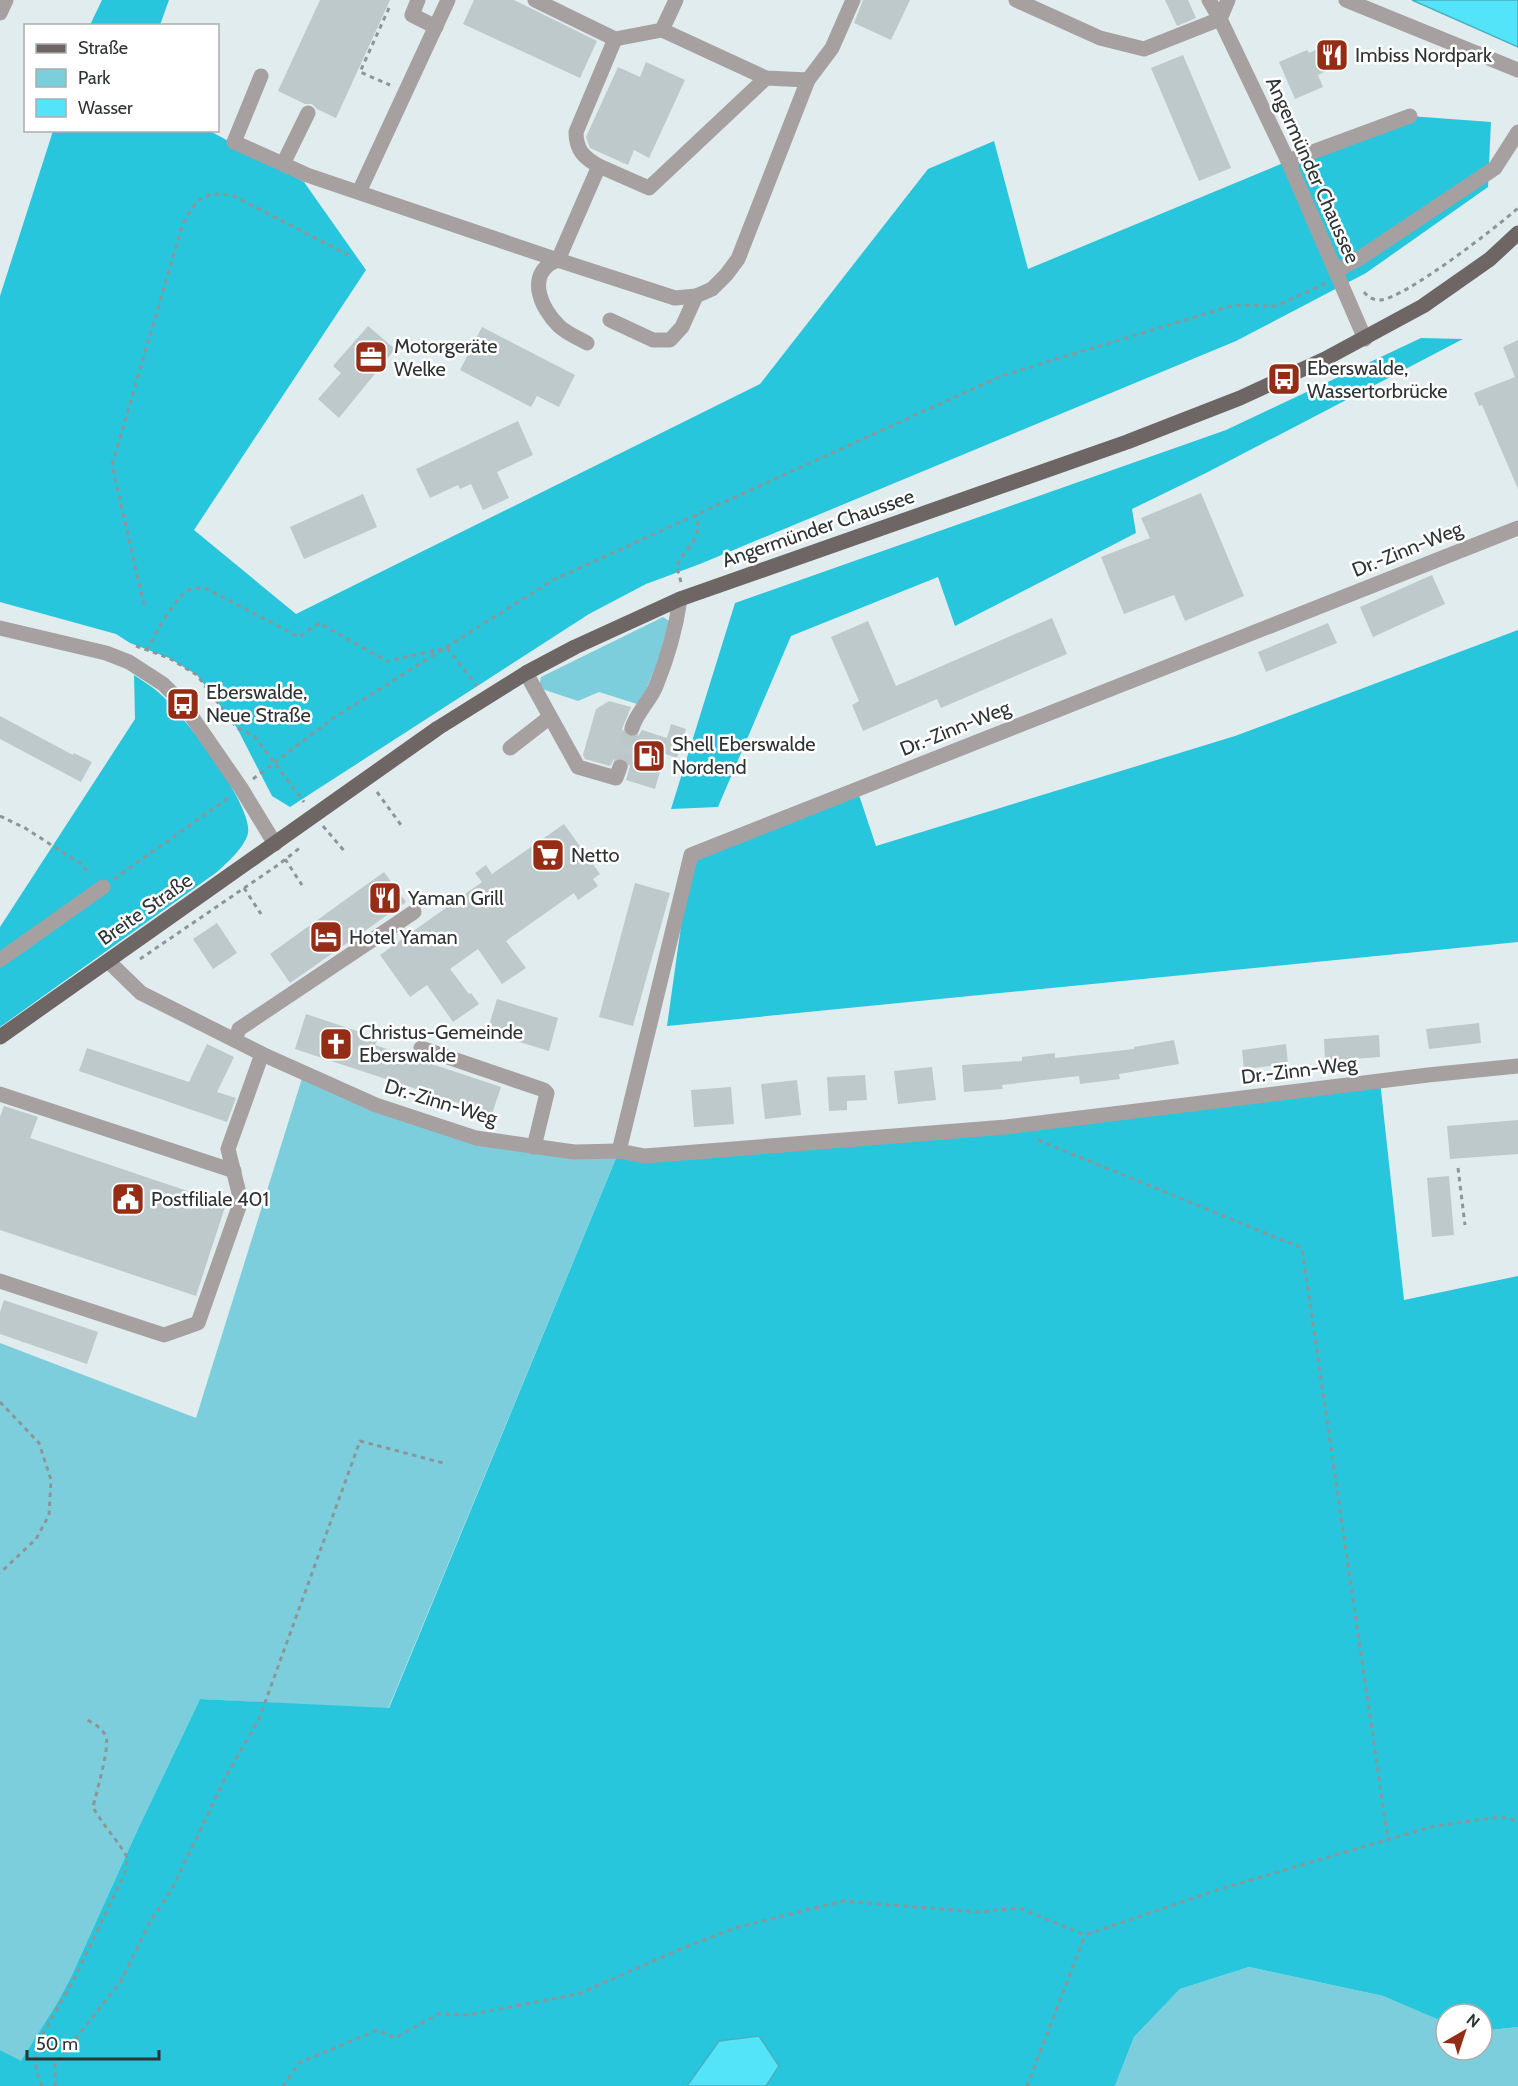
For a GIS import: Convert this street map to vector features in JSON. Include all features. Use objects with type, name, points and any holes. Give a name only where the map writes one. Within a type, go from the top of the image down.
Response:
[{"type":"main road","name":"Angermünder Chaussee","points":[[320,822],[438,728],[526,673],[574,647],[680,599],[1127,442],[1284,379],[1365,339],[1423,306],[1490,259],[1518,233]]},
{"type":"main road","name":"Breite Straße","points":[[0,1037],[275,844],[320,822]]},
{"type":"street","points":[[0,13],[6,0]]},
{"type":"street","points":[[418,0],[412,15],[436,27]]},
{"type":"street","points":[[359,192],[448,0]]},
{"type":"street","points":[[534,0],[615,39],[662,30],[766,78],[808,80]]},
{"type":"street","points":[[662,30],[675,0]]},
{"type":"street","points":[[261,76],[234,142],[307,175],[558,260],[675,298],[696,296],[712,289],[738,259],[808,80],[832,48],[853,0]]},
{"type":"street","points":[[1016,0],[1100,38],[1144,49],[1220,19],[1228,0]]},
{"type":"street","name":"Angermünder Chaussee","points":[[1209,0],[1288,161],[1333,276],[1365,339]]},
{"type":"street","points":[[1346,0],[1518,70]]},
{"type":"street","points":[[615,39],[576,132],[576,142],[580,152],[588,160],[649,188],[766,78]]},
{"type":"street","points":[[283,164],[308,114]]},
{"type":"street","points":[[1288,161],[1410,116]]},
{"type":"street","points":[[1333,276],[1496,168],[1518,132]]},
{"type":"street","points":[[558,260],[598,166]]},
{"type":"street","points":[[558,260],[550,262],[537,279],[546,312],[560,327],[587,343]]},
{"type":"street","points":[[610,320],[653,340],[670,340],[682,327],[696,296]]},
{"type":"street","name":"Dr.-Zinn-Weg","points":[[619,1151],[691,855],[1518,528]]},
{"type":"street","points":[[632,728],[655,688],[677,620],[680,599]]},
{"type":"street","points":[[0,628],[106,653],[129,662],[163,684],[177,698],[241,788],[275,844]]},
{"type":"street","points":[[526,673],[578,767],[616,778],[620,767]]},
{"type":"street","points":[[510,748],[550,717]]},
{"type":"street","points":[[0,960],[103,887]]},
{"type":"street","points":[[235,1040],[239,1029],[414,912]]},
{"type":"street","name":"Dr.-Zinn-Weg","points":[[108,961],[141,993],[262,1054],[376,1105],[476,1138],[573,1152],[619,1151],[645,1156],[1006,1127],[1518,1066]]},
{"type":"street","points":[[421,1048],[544,1090],[547,1094],[534,1147]]},
{"type":"street","points":[[0,1281],[164,1335],[198,1323],[241,1201],[228,1149],[262,1054]]},
{"type":"street","points":[[0,1094],[234,1171]]},
{"type":"path","points":[[389,8],[360,72],[406,92]]},
{"type":"path","points":[[144,605],[112,465],[182,226],[189,212],[199,200],[213,193],[232,195],[348,255]]},
{"type":"path","points":[[1360,287],[1367,296],[1375,299],[1384,299],[1398,294],[1463,252],[1518,208]]},
{"type":"path","points":[[0,816],[25,828],[81,864],[103,887],[241,788],[332,719],[553,580],[1001,376],[1234,305],[1276,306],[1333,276]]},
{"type":"path","points":[[680,599],[682,585],[677,568],[678,563],[697,536],[700,527],[696,515]]},
{"type":"path","points":[[147,650],[173,606],[189,589],[205,588],[300,637],[319,623],[387,661],[447,648]]},
{"type":"path","points":[[106,653],[130,643],[169,658],[197,675],[237,728],[254,736],[274,763]]},
{"type":"path","points":[[447,648],[486,698]]},
{"type":"path","points":[[376,792],[401,825]]},
{"type":"path","points":[[317,834],[320,822]]},
{"type":"path","points":[[108,961],[142,959],[309,841]]},
{"type":"path","points":[[285,859],[302,885]]},
{"type":"path","points":[[244,888],[261,914]]},
{"type":"path","points":[[1006,1127],[1302,1248],[1388,1840]]},
{"type":"path","points":[[1458,1168],[1465,1225]]},
{"type":"path","points":[[0,1402],[39,1443],[51,1480],[49,1515],[36,1539],[0,1573]]},
{"type":"path","points":[[55,2086],[55,2065],[121,1981],[151,1920],[171,1891],[226,1776],[259,1719],[360,1441],[447,1464]]},
{"type":"path","points":[[42,2086],[37,2076],[36,2046],[74,1979],[124,1875],[128,1859],[93,1807],[106,1750],[106,1737],[96,1725],[85,1719]]},
{"type":"path","points":[[283,2086],[299,2063],[377,2030],[395,2038],[438,2014],[468,2014],[578,1994],[685,1947],[738,1928],[843,1901],[978,1912],[1018,1908],[1085,1935],[1220,1889],[1434,1826],[1501,1817],[1518,1821]]},
{"type":"path","points":[[1027,2086],[1085,1935]]},
{"type":"green space","points":[[663,617],[671,622],[671,628],[640,705],[599,692],[578,701],[539,688],[541,677]]},
{"type":"green space","points":[[304,1072],[476,1138],[619,1151],[388,1709],[200,1699],[71,1977],[58,2003],[21,2062],[0,2050],[0,1343],[196,1418]]},
{"type":"green space","points":[[1249,1967],[1383,1996],[1434,2018],[1434,2062],[1494,2062],[1494,2030],[1518,2027],[1518,2086],[1115,2086],[1134,2037],[1180,1989]]},
{"type":"shaded area","points":[[102,0],[169,0],[160,24],[90,24]]},
{"type":"shaded area","points":[[1410,116],[1491,122],[1488,187],[1366,273],[1236,341],[700,564],[646,584],[589,614],[290,807],[272,796],[237,728],[197,675],[169,658],[130,643],[116,634],[0,602],[0,296],[53,132],[212,132],[304,182],[366,270],[194,530],[296,614],[760,384],[928,169],[994,141],[1028,269],[1288,161]]},
{"type":"shaded area","points":[[1421,338],[1463,339],[1132,509],[1136,533],[955,626],[938,577],[791,636],[718,807],[671,809],[735,603],[1226,430]]},
{"type":"shaded area","points":[[1518,630],[1518,942],[667,1026],[691,855],[857,789],[876,846],[1235,736]]},
{"type":"shaded area","points":[[134,675],[168,701],[213,758],[239,801],[246,819],[248,833],[243,844],[217,872],[0,1027],[0,927],[135,719]]},
{"type":"shaded area","points":[[1380,1081],[1404,1300],[1518,1276],[1518,2027],[1494,2030],[1494,2002],[1434,2002],[1434,2018],[1383,1996],[1249,1967],[1180,1989],[1134,2037],[1115,2086],[766,2086],[779,2066],[719,2041],[687,2086],[0,2086],[0,2050],[21,2061],[58,2002],[200,1699],[389,1708],[619,1151],[1006,1127]]},
{"type":"water","points":[[1412,0],[1518,0],[1518,47]]},
{"type":"water","points":[[759,2036],[779,2066],[766,2086],[687,2086],[719,2041]]},
{"type":"building","points":[[320,0],[390,0],[336,118],[312,104],[305,104],[278,91]]},
{"type":"building","points":[[474,0],[514,0],[597,41],[580,78],[463,24]]},
{"type":"building","points":[[863,0],[910,0],[891,40],[854,23]]},
{"type":"building","points":[[1165,0],[1188,0],[1196,18],[1177,26]]},
{"type":"building","points":[[1335,41],[1345,62],[1318,75],[1323,87],[1295,99],[1279,62],[1307,50],[1309,53]]},
{"type":"building","points":[[1183,55],[1231,168],[1199,181],[1151,68]]},
{"type":"building","points":[[646,62],[685,80],[649,158],[634,150],[628,165],[590,148],[586,137],[618,67],[640,77]]},
{"type":"building","points":[[368,326],[395,349],[339,418],[318,399],[341,373],[333,366]]},
{"type":"building","points":[[482,327],[575,375],[559,407],[537,396],[531,407],[460,370]]},
{"type":"building","points":[[1518,340],[1518,489],[1482,405],[1479,406],[1474,393],[1515,377],[1503,347]]},
{"type":"building","points":[[518,421],[533,455],[497,472],[509,498],[483,510],[471,484],[460,489],[458,485],[430,498],[416,469]]},
{"type":"building","points":[[1201,493],[1244,596],[1185,621],[1174,595],[1124,614],[1101,557],[1150,538],[1141,518]]},
{"type":"building","points":[[363,494],[377,527],[304,559],[290,527]]},
{"type":"building","points":[[1432,575],[1445,604],[1373,637],[1360,607]]},
{"type":"building","points":[[1052,618],[1067,654],[941,708],[937,699],[863,731],[852,705],[859,701],[831,637],[868,621],[896,686]]},
{"type":"building","points":[[1328,623],[1337,643],[1266,672],[1258,652]]},
{"type":"building","points":[[609,701],[631,707],[622,729],[629,737],[638,736],[642,730],[667,738],[671,724],[686,729],[677,758],[665,754],[655,789],[626,780],[630,766],[624,758],[614,759],[610,766],[585,759],[583,755],[596,709]]},
{"type":"building","points":[[0,716],[73,755],[74,753],[92,762],[81,782],[0,739]]},
{"type":"building","points":[[564,824],[600,874],[593,879],[598,886],[578,900],[574,893],[506,941],[526,968],[502,984],[478,949],[450,969],[479,1004],[453,1022],[427,985],[410,997],[380,955],[482,882],[475,873],[486,865],[492,874]]},
{"type":"building","points":[[384,872],[406,902],[290,983],[270,954]]},
{"type":"building","points":[[635,883],[670,893],[633,1026],[599,1017]]},
{"type":"building","points":[[217,923],[237,953],[213,969],[193,939]]},
{"type":"building","points":[[497,999],[558,1018],[549,1051],[487,1032]]},
{"type":"building","points":[[306,1014],[378,1038],[375,1045],[501,1087],[492,1114],[295,1049]]},
{"type":"building","points":[[1479,1023],[1481,1043],[1429,1049],[1426,1029]]},
{"type":"building","points":[[1379,1035],[1380,1057],[1325,1061],[1324,1039]]},
{"type":"building","points":[[1174,1040],[1179,1064],[1119,1074],[1120,1079],[1080,1084],[1079,1076],[1002,1085],[1003,1089],[964,1092],[962,1065],[1022,1061],[1022,1057],[1055,1053],[1055,1058],[1134,1049],[1134,1047]]},
{"type":"building","points":[[207,1044],[234,1057],[217,1092],[236,1098],[227,1122],[79,1071],[87,1048],[189,1082]]},
{"type":"building","points":[[1286,1044],[1288,1064],[1244,1069],[1242,1050]]},
{"type":"building","points":[[932,1067],[936,1100],[898,1104],[894,1071]]},
{"type":"building","points":[[865,1075],[867,1100],[847,1101],[847,1110],[829,1111],[827,1077]]},
{"type":"building","points":[[797,1080],[801,1115],[765,1119],[761,1084]]},
{"type":"building","points":[[731,1087],[734,1124],[694,1127],[691,1090]]},
{"type":"building","points":[[4,1106],[38,1117],[30,1138],[226,1204],[196,1296],[0,1230],[0,1117]]},
{"type":"building","points":[[1518,1120],[1518,1154],[1450,1159],[1447,1126]]},
{"type":"building","points":[[1449,1176],[1454,1235],[1432,1237],[1427,1178]]},
{"type":"building","points":[[4,1300],[98,1332],[87,1364],[0,1334],[0,1312]]},
{"type":"tunnel","points":[[620,767],[632,728]]},
{"type":"place","name":"Imbiss Nordpark","points":[[1332,55]]},
{"type":"place","name":"Motorgeräte Welke","points":[[371,357]]},
{"type":"place","name":"Eberswalde, Wassertorbrücke","points":[[1284,379]]},
{"type":"place","name":"Eberswalde, Neue Straße","points":[[183,704]]},
{"type":"place","name":"Shell Eberswalde Nordend","points":[[649,756]]},
{"type":"place","name":"Netto","points":[[548,855]]},
{"type":"place","name":"Yaman Grill","points":[[385,898]]},
{"type":"place","name":"Hotel Yaman","points":[[326,937]]},
{"type":"place","name":"Christus-Gemeinde Eberswalde","points":[[336,1044]]},
{"type":"place","name":"Postfiliale 401","points":[[128,1199]]}]
